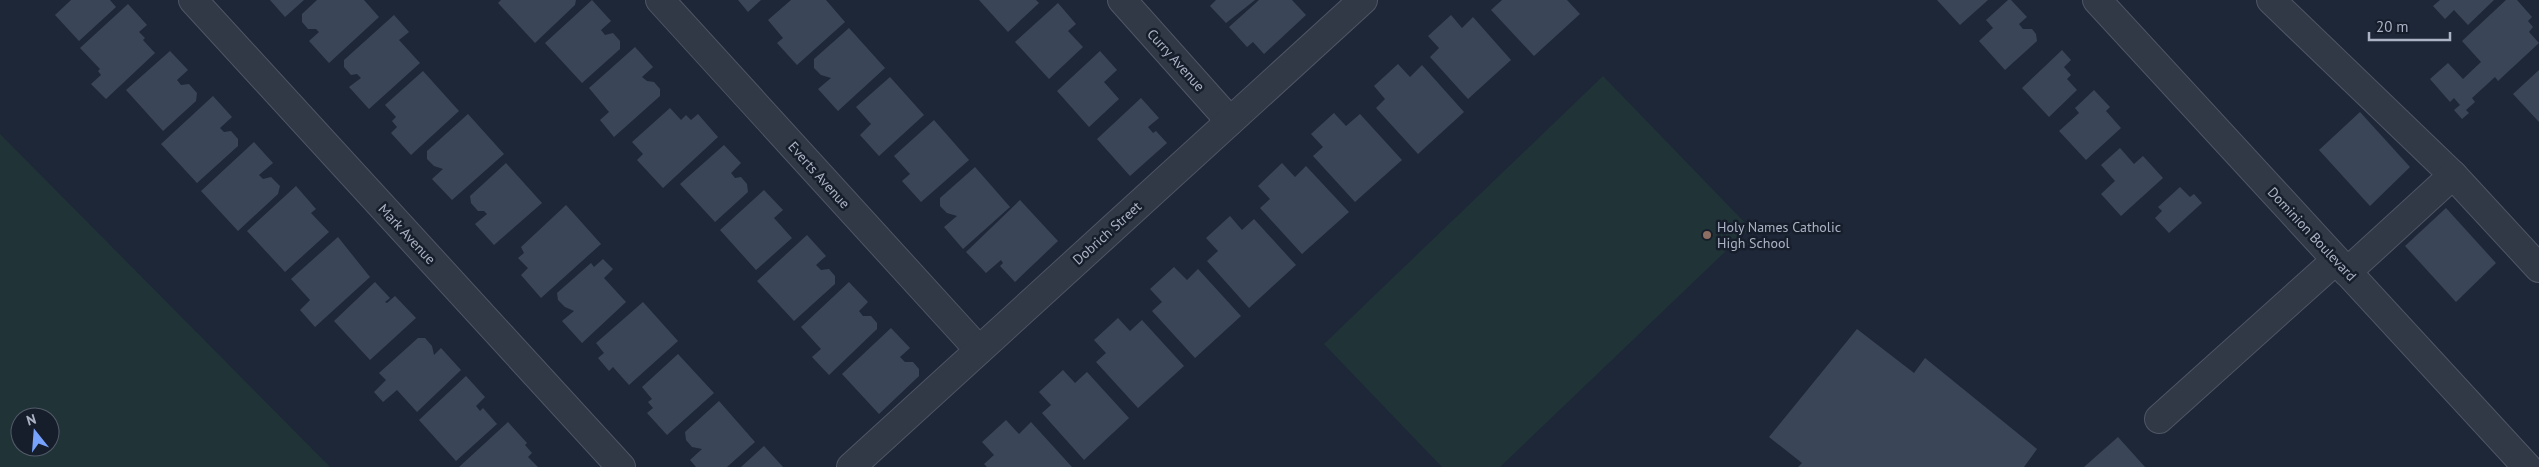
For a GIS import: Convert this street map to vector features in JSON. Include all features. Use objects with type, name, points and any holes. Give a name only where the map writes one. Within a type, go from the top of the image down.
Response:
[{"type":"street","name":"Mark Avenue","points":[[193,0],[621,467]]},
{"type":"street","name":"Everts Avenue","points":[[660,0],[979,350]]},
{"type":"street","name":"Curry Avenue","points":[[1122,0],[1230,121]]},
{"type":"street","name":"Dobrich Street","points":[[851,467],[1363,0]]},
{"type":"street","name":"Dominion Boulevard","points":[[2097,0],[2527,467]]},
{"type":"street","points":[[2271,0],[2453,175],[2539,268]]},
{"type":"street","points":[[2159,419],[2453,175]]},
{"type":"green space","points":[[1603,76],[1750,228],[1500,467],[1442,467],[1324,344]]},
{"type":"green space","points":[[0,134],[330,467],[0,467]]},
{"type":"building","points":[[71,0],[110,0],[116,7],[79,41],[55,15]]},
{"type":"building","points":[[270,0],[304,0],[285,17]]},
{"type":"building","points":[[317,0],[364,0],[379,17],[329,63],[309,41],[319,32],[316,29],[308,29],[302,22],[302,14]]},
{"type":"building","points":[[501,0],[576,0],[575,5],[535,43],[498,3]]},
{"type":"building","points":[[592,0],[611,21],[601,30],[605,35],[613,33],[620,41],[620,49],[582,83],[545,43]]},
{"type":"building","points":[[738,0],[761,0],[748,12]]},
{"type":"building","points":[[791,0],[826,0],[845,22],[797,65],[777,43],[783,38],[768,20]]},
{"type":"building","points":[[979,0],[1036,0],[1039,3],[1008,32]]},
{"type":"building","points":[[1216,0],[1255,0],[1226,23],[1210,6]]},
{"type":"building","points":[[1259,0],[1292,0],[1306,15],[1264,54],[1253,42],[1247,47],[1229,27]]},
{"type":"building","points":[[1502,0],[1567,0],[1580,14],[1534,56],[1491,10]]},
{"type":"building","points":[[1937,0],[1988,0],[1960,25]]},
{"type":"building","points":[[2008,0],[2011,0],[2027,17],[2019,24],[2023,29],[2032,29],[2036,34],[2037,41],[2005,70],[1979,41],[1993,28],[1986,20]]},
{"type":"building","points":[[2440,0],[2494,0],[2468,25],[2454,10],[2445,19],[2433,6]]},
{"type":"building","points":[[2506,0],[2517,0],[2532,17],[2528,21],[2533,27],[2529,32],[2539,43],[2498,81],[2495,77],[2472,98],[2475,102],[2466,110],[2469,113],[2462,119],[2454,110],[2460,105],[2454,98],[2450,102],[2430,79],[2448,63],[2463,79],[2481,62],[2462,41]]},
{"type":"building","points":[[1058,3],[1076,24],[1068,31],[1083,47],[1049,79],[1015,42]]},
{"type":"building","points":[[128,4],[147,25],[139,32],[145,38],[143,40],[155,53],[106,99],[91,84],[101,75],[98,71],[100,69],[80,48]]},
{"type":"building","points":[[394,15],[409,32],[399,40],[420,63],[369,109],[349,87],[361,78],[357,74],[351,75],[344,67],[344,60]]},
{"type":"building","points":[[1451,15],[1462,28],[1473,17],[1511,60],[1468,99],[1430,57],[1439,48],[1428,36]]},
{"type":"building","points":[[849,28],[885,68],[838,111],[818,89],[831,78],[821,75],[814,68],[814,59]]},
{"type":"building","points":[[635,47],[653,67],[642,77],[647,81],[654,82],[660,89],[660,96],[614,137],[600,120],[609,112],[589,88]]},
{"type":"building","points":[[2062,50],[2071,60],[2064,67],[2071,75],[2067,79],[2077,90],[2049,117],[2022,88]]},
{"type":"building","points":[[170,51],[188,70],[177,80],[181,85],[189,84],[197,93],[196,101],[163,131],[126,90]]},
{"type":"building","points":[[1100,51],[1117,70],[1104,82],[1119,99],[1089,127],[1057,91]]},
{"type":"building","points":[[1398,64],[1410,77],[1422,65],[1464,112],[1418,154],[1376,108],[1385,99],[1374,86]]},
{"type":"building","points":[[2539,70],[2539,122],[2513,94]]},
{"type":"building","points":[[423,71],[459,111],[411,155],[391,133],[397,127],[392,121],[396,117],[385,105]]},
{"type":"building","points":[[890,77],[924,115],[879,156],[860,135],[871,124],[856,107]]},
{"type":"building","points":[[2094,90],[2110,107],[2106,111],[2121,128],[2086,160],[2059,131],[2079,113],[2075,108]]},
{"type":"building","points":[[213,96],[232,117],[220,128],[224,132],[231,131],[238,139],[238,146],[197,183],[161,144]]},
{"type":"building","points":[[1141,98],[1159,118],[1148,127],[1153,133],[1156,131],[1167,143],[1130,176],[1097,139]]},
{"type":"building","points":[[670,108],[681,120],[686,115],[691,120],[698,114],[718,137],[663,188],[637,160],[643,154],[632,142]]},
{"type":"building","points":[[2360,112],[2410,167],[2370,206],[2319,150]]},
{"type":"building","points":[[1334,113],[1346,126],[1360,114],[1402,160],[1355,202],[1313,156],[1323,147],[1311,134]]},
{"type":"building","points":[[468,114],[504,154],[452,200],[432,179],[443,169],[434,166],[427,159],[427,151]]},
{"type":"building","points":[[934,120],[969,160],[921,202],[902,181],[910,174],[894,156]]},
{"type":"building","points":[[254,142],[273,163],[259,175],[263,179],[271,177],[280,186],[278,194],[238,231],[201,191]]},
{"type":"building","points":[[724,145],[741,163],[731,173],[735,178],[741,177],[747,184],[748,192],[715,222],[680,184]]},
{"type":"building","points":[[2120,148],[2134,164],[2143,156],[2163,178],[2121,216],[2101,194],[2115,181],[2101,165]]},
{"type":"building","points":[[506,163],[542,203],[494,245],[475,224],[487,214],[484,211],[478,211],[471,203],[470,196]]},
{"type":"building","points":[[1282,163],[1295,177],[1306,166],[1349,212],[1302,254],[1260,208],[1270,199],[1258,186]]},
{"type":"building","points":[[975,167],[1010,207],[963,249],[944,227],[957,216],[947,213],[940,206],[940,198]]},
{"type":"building","points":[[296,186],[316,209],[311,213],[329,232],[285,272],[247,231]]},
{"type":"building","points":[[2180,187],[2190,197],[2194,194],[2202,203],[2169,233],[2155,218],[2162,211],[2158,207]]},
{"type":"building","points":[[764,190],[783,210],[774,218],[792,238],[756,270],[720,230]]},
{"type":"building","points":[[1020,200],[1058,241],[1015,282],[1000,266],[1003,263],[1001,260],[986,273],[966,252]]},
{"type":"building","points":[[566,205],[601,244],[541,298],[521,275],[528,268],[518,258],[524,253],[521,247]]},
{"type":"building","points":[[2446,208],[2496,263],[2456,302],[2405,246]]},
{"type":"building","points":[[1230,216],[1242,230],[1254,219],[1296,265],[1249,308],[1207,261],[1218,251],[1206,238]]},
{"type":"building","points":[[807,235],[826,256],[816,265],[821,270],[829,269],[835,276],[835,284],[794,321],[757,281]]},
{"type":"building","points":[[338,237],[370,277],[315,327],[300,310],[310,300],[291,279]]},
{"type":"building","points":[[603,259],[613,269],[604,278],[626,302],[582,343],[562,321],[574,311],[565,307],[558,300],[557,293],[591,263],[594,267]]},
{"type":"building","points":[[1174,267],[1187,280],[1198,269],[1241,316],[1195,358],[1152,311],[1162,302],[1150,289]]},
{"type":"building","points":[[375,282],[390,298],[385,302],[387,303],[395,296],[416,318],[370,360],[334,321]]},
{"type":"building","points":[[849,282],[868,302],[859,311],[863,316],[871,316],[877,323],[877,329],[829,375],[812,357],[821,349],[801,327]]},
{"type":"building","points":[[643,302],[678,341],[629,385],[613,367],[609,371],[598,358],[604,353],[596,343]]},
{"type":"building","points":[[1118,318],[1130,331],[1142,320],[1184,366],[1138,408],[1096,362],[1106,353],[1094,340]]},
{"type":"building","points":[[891,328],[910,348],[900,357],[905,362],[913,362],[919,369],[919,376],[879,414],[842,374]]},
{"type":"building","points":[[1857,329],[1914,373],[1925,358],[2037,449],[2024,467],[1798,467],[1802,463],[1769,437]]},
{"type":"building","points":[[418,338],[425,338],[432,346],[434,355],[441,348],[461,370],[417,412],[397,390],[383,402],[374,392],[386,380],[379,373]]},
{"type":"building","points":[[678,354],[714,393],[667,435],[647,413],[653,408],[648,402],[652,399],[642,387]]},
{"type":"building","points":[[1063,370],[1075,383],[1087,372],[1129,418],[1084,460],[1042,413],[1051,405],[1039,392]]},
{"type":"building","points":[[466,376],[485,397],[476,406],[480,411],[483,408],[497,424],[456,461],[419,420]]},
{"type":"building","points":[[719,401],[755,442],[727,467],[696,467],[690,460],[702,449],[692,447],[686,440],[685,432]]},
{"type":"building","points":[[1006,420],[1019,434],[1031,422],[1072,467],[987,467],[984,464],[994,455],[982,442]]},
{"type":"building","points":[[508,422],[527,443],[525,445],[532,453],[528,457],[538,467],[459,467]]},
{"type":"building","points":[[2118,437],[2145,467],[2084,467]]},
{"type":"building","points":[[764,446],[783,467],[741,467]]},
{"type":"place","name":"Holy Names Catholic High School","points":[[1707,235]]}]
